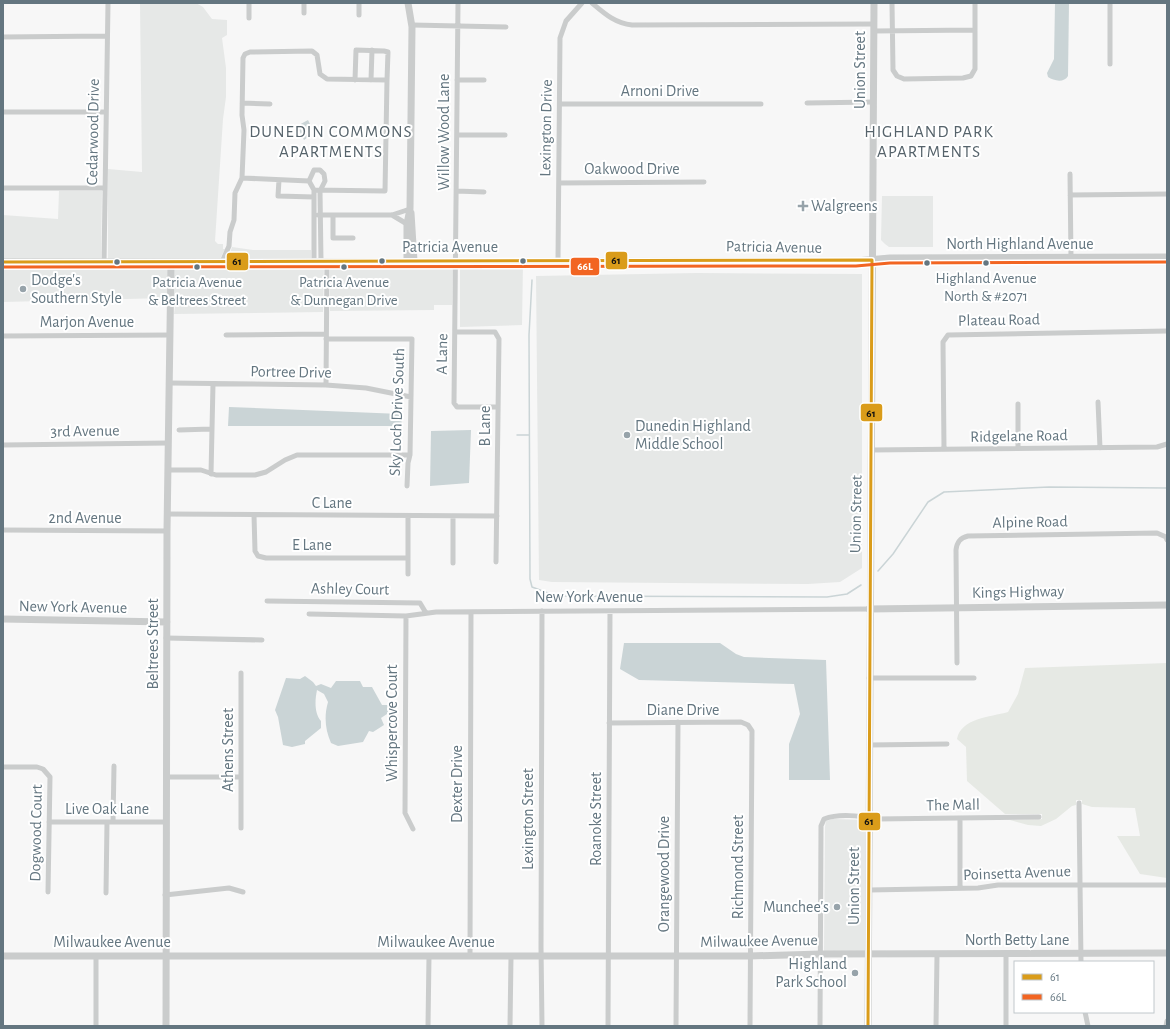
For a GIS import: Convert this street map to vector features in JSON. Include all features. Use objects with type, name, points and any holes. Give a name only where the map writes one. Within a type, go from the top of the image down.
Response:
[{"type":"street","name":"Cedarwood Drive","points":[[104,262],[108,3]]},
{"type":"street","points":[[249,3],[249,18]]},
{"type":"street","points":[[304,3],[304,13]]},
{"type":"street","points":[[359,3],[359,15]]},
{"type":"street","points":[[408,3],[412,25],[410,208],[414,261]]},
{"type":"street","name":"Willow Wood Lane","points":[[456,261],[458,3]]},
{"type":"street","name":"Lexington Drive","points":[[558,260],[560,38],[566,21],[582,3]]},
{"type":"street","points":[[592,3],[611,19],[621,24],[632,26],[874,28],[892,31],[975,30]]},
{"type":"street","name":"Union Street","points":[[868,1026],[869,609],[874,3]]},
{"type":"street","points":[[892,3],[893,70],[897,76],[904,79],[963,78],[971,76],[975,69],[975,3]]},
{"type":"street","points":[[1110,3],[1110,64]]},
{"type":"street","points":[[412,25],[506,27]]},
{"type":"street","points":[[3,36],[107,36]]},
{"type":"street","points":[[314,190],[385,190],[388,52],[356,50],[355,80]]},
{"type":"street","points":[[371,80],[372,50]]},
{"type":"street","points":[[222,262],[229,246],[230,232],[234,220],[235,192],[242,178],[244,130],[242,115],[243,58],[245,54],[250,52],[312,51],[317,55],[319,70],[323,77],[331,80],[387,80]]},
{"type":"street","points":[[457,80],[484,80]]},
{"type":"street","points":[[807,103],[874,102]]},
{"type":"street","points":[[242,103],[270,104]]},
{"type":"street","name":"Arnoni Drive","points":[[560,104],[761,104]]},
{"type":"street","points":[[3,112],[106,112]]},
{"type":"street","points":[[456,135],[505,135]]},
{"type":"street","points":[[309,181],[314,170],[323,171],[325,177],[320,190],[321,261],[326,337],[326,385]]},
{"type":"street","points":[[1070,174],[1071,258]]},
{"type":"street","points":[[242,178],[309,181]]},
{"type":"street","points":[[279,180],[278,196],[314,197]]},
{"type":"street","points":[[309,181],[314,190],[314,215],[321,261]]},
{"type":"street","name":"Oakwood Drive","points":[[559,183],[704,182]]},
{"type":"street","points":[[3,188],[105,188]]},
{"type":"street","points":[[456,191],[484,192]]},
{"type":"street","points":[[1070,196],[1167,194]]},
{"type":"street","points":[[314,215],[392,215],[410,208]]},
{"type":"street","points":[[407,261],[407,224],[410,208]]},
{"type":"street","points":[[333,215],[333,238],[353,238]]},
{"type":"street","points":[[392,215],[407,224]]},
{"type":"street","name":"North Highland Avenue","points":[[872,260],[897,258],[1167,257]]},
{"type":"street","name":"Patricia Avenue","points":[[3,262],[558,260],[774,262],[872,260]]},
{"type":"street","name":"A Lane","points":[[456,261],[454,403],[457,407],[498,407]]},
{"type":"street","name":"Beltrees Street","points":[[166,1026],[166,638],[171,262]]},
{"type":"street","name":"B Lane","points":[[455,332],[488,331],[495,332],[498,335],[496,562]]},
{"type":"street","name":"Plateau Road","points":[[944,450],[943,342],[948,335],[1167,331]]},
{"type":"street","name":"Marjon Avenue","points":[[3,336],[170,335]]},
{"type":"street","points":[[226,335],[326,337]]},
{"type":"street","name":"Sky Loch Drive South","points":[[326,337],[412,339],[410,455],[408,463],[407,486]]},
{"type":"street","name":"Portree Drive","points":[[170,383],[326,385],[366,388],[411,397]]},
{"type":"street","points":[[211,474],[213,384]]},
{"type":"street","points":[[1098,402],[1100,448]]},
{"type":"street","points":[[1018,404],[1018,448]]},
{"type":"street","points":[[179,430],[212,430]]},
{"type":"street","name":"3rd Avenue","points":[[3,445],[168,443]]},
{"type":"street","name":"Ridgelane Road","points":[[871,450],[1157,447],[1167,444]]},
{"type":"street","points":[[168,470],[201,470],[216,475],[261,474],[297,455],[410,455]]},
{"type":"street","name":"C Lane","points":[[167,514],[497,516]]},
{"type":"street","name":"E Lane","points":[[254,515],[255,552],[258,556],[266,558],[408,558]]},
{"type":"street","points":[[408,516],[408,574]]},
{"type":"street","points":[[453,516],[453,563]]},
{"type":"street","name":"2nd Avenue","points":[[3,530],[167,532]]},
{"type":"street","name":"Alpine Road","points":[[957,663],[956,550],[957,544],[963,538],[968,536],[1157,533],[1166,536],[1167,540]]},
{"type":"street","name":"Ashley Court","points":[[267,601],[420,603],[426,613]]},
{"type":"street","name":"Kings Highway","points":[[869,609],[1167,605]]},
{"type":"street","name":"New York Avenue","points":[[309,614],[406,616],[426,613],[471,612],[869,609]]},
{"type":"street","name":"Lexington Street","points":[[542,611],[542,1026]]},
{"type":"street","name":"Roanoke Street","points":[[608,1026],[610,611]]},
{"type":"street","name":"Dexter Drive","points":[[470,956],[471,612]]},
{"type":"street","name":"Whispercove Court","points":[[406,616],[405,813],[413,830]]},
{"type":"street","name":"New York Avenue","points":[[3,619],[167,622]]},
{"type":"street","points":[[166,638],[262,640]]},
{"type":"street","name":"Athens Street","points":[[241,673],[241,828]]},
{"type":"street","points":[[869,678],[974,678]]},
{"type":"street","name":"Orangewood Drive","points":[[676,1026],[678,722]]},
{"type":"street","name":"Diane Drive","points":[[609,723],[741,722],[748,725],[752,731]]},
{"type":"street","name":"Richmond Street","points":[[750,1026],[752,731]]},
{"type":"street","points":[[869,745],[947,744]]},
{"type":"street","points":[[113,822],[114,766]]},
{"type":"street","name":"Dogwood Court","points":[[3,767],[38,767],[50,777],[48,892]]},
{"type":"street","points":[[166,777],[241,777]]},
{"type":"street","points":[[1079,803],[1081,961]]},
{"type":"street","name":"The Mall","points":[[820,1026],[821,826],[824,819],[832,816],[868,818],[960,818],[1039,816]]},
{"type":"street","points":[[960,818],[960,888]]},
{"type":"street","name":"Live Oak Lane","points":[[49,822],[166,822]]},
{"type":"street","points":[[106,893],[107,822]]},
{"type":"street","name":"Poinsetta Avenue","points":[[869,890],[960,888],[998,885],[1167,885]]},
{"type":"street","points":[[165,895],[229,888],[243,892]]},
{"type":"street","name":"North Betty Lane","points":[[868,955],[1167,953]]},
{"type":"street","name":"Milwaukee Avenue","points":[[3,956],[677,957],[821,954],[868,955]]},
{"type":"street","points":[[1006,954],[1006,1026]]},
{"type":"street","points":[[936,1026],[937,955]]},
{"type":"street","points":[[96,956],[96,1026]]},
{"type":"street","points":[[428,1026],[429,956]]},
{"type":"street","points":[[510,1026],[511,957]]},
{"type":"street","points":[[1085,1013],[1088,1026]]},
{"type":"street","points":[[1166,1026],[1167,1021]]},
{"type":"shaded area","points":[[140,3],[196,3],[203,7],[212,19],[227,20],[227,35],[222,38],[226,68],[226,97],[223,119],[215,241],[218,244],[223,244],[223,249],[225,249],[220,259],[108,259],[108,169],[142,172]]},
{"type":"shaded area","points":[[1055,3],[1069,3],[1068,76],[1064,80],[1050,78],[1048,77],[1047,73],[1054,59]]},
{"type":"shaded area","points":[[308,120],[310,124],[307,126],[309,130],[305,132],[308,137],[304,140],[297,126]]},
{"type":"shaded area","points":[[59,191],[102,191],[101,259],[3,259],[3,215],[58,219]]},
{"type":"shaded area","points":[[882,196],[933,196],[933,247],[889,247],[881,240]]},
{"type":"shaded area","points":[[232,247],[253,250],[311,250],[311,258],[228,259]]},
{"type":"shaded area","points":[[523,263],[522,325],[460,327],[460,264]]},
{"type":"shaded area","points":[[324,264],[323,312],[174,314],[176,299],[174,298],[174,265]]},
{"type":"shaded area","points":[[330,264],[453,264],[452,305],[434,305],[434,310],[330,311]]},
{"type":"shaded area","points":[[3,265],[168,265],[167,298],[3,302]]},
{"type":"shaded area","name":"Dunedin Highland Middle School","points":[[697,273],[862,274],[862,568],[840,582],[808,584],[552,582],[539,580],[536,276]]},
{"type":"shaded area","points":[[229,407],[401,414],[402,426],[228,426]]},
{"type":"shaded area","points":[[471,430],[469,483],[430,486],[431,431]]},
{"type":"shaded area","points":[[624,643],[720,643],[736,654],[744,657],[826,660],[830,780],[789,780],[789,744],[800,714],[794,684],[639,680],[620,669]]},
{"type":"shaded area","points":[[1167,663],[1167,878],[1140,874],[1117,836],[1140,836],[1135,808],[1092,807],[1082,804],[1082,800],[1076,800],[1076,805],[1072,806],[1056,819],[1041,826],[1028,825],[1010,820],[1042,819],[1042,814],[1005,814],[967,781],[966,747],[957,739],[960,732],[964,727],[977,720],[1008,712],[1018,694],[1025,668]]},
{"type":"shaded area","points":[[305,676],[316,686],[321,684],[331,688],[336,681],[360,681],[363,687],[372,687],[382,705],[390,705],[387,714],[381,718],[384,725],[373,732],[369,731],[363,742],[338,746],[331,743],[327,733],[326,722],[328,702],[324,694],[317,690],[316,706],[317,714],[321,721],[321,728],[305,741],[305,744],[292,747],[283,745],[278,717],[275,710],[286,678],[300,679]]},
{"type":"shaded area","points":[[833,819],[865,820],[865,952],[824,951],[825,827],[826,821]]},
{"type":"waterway","points":[[532,280],[529,335],[530,579],[532,587],[556,596],[827,597],[847,594],[861,585]]},
{"type":"waterway","points":[[517,435],[529,435]]},
{"type":"waterway","points":[[878,571],[893,554],[928,502],[944,492],[1049,487],[1167,488]]},
{"type":"transit line","name":"61","points":[[3,262],[872,260],[868,1026]]},
{"type":"transit line","name":"66L","points":[[3,267],[856,266],[890,263],[1167,262]]},
{"type":"place","name":"Walgreens","points":[[803,206]]},
{"type":"place","name":"Highland Avenue North & #2071","points":[[986,263]]},
{"type":"place","name":"Patricia Avenue & Beltrees Street","points":[[197,267]]},
{"type":"place","name":"Patricia Avenue & Dunnegan Drive","points":[[344,267]]},
{"type":"place","name":"Dodge's Southern Style","points":[[23,289]]},
{"type":"place","name":"Dunedin Highland Middle School","points":[[627,435]]},
{"type":"place","name":"Munchee's","points":[[837,907]]},
{"type":"place","name":"Highland Park School","points":[[855,973]]},
{"type":"district","name":"DUNEDIN COMMONS APARTMENTS","points":[[331,141]]},
{"type":"district","name":"HIGHLAND PARK APARTMENTS","points":[[929,141]]}]
